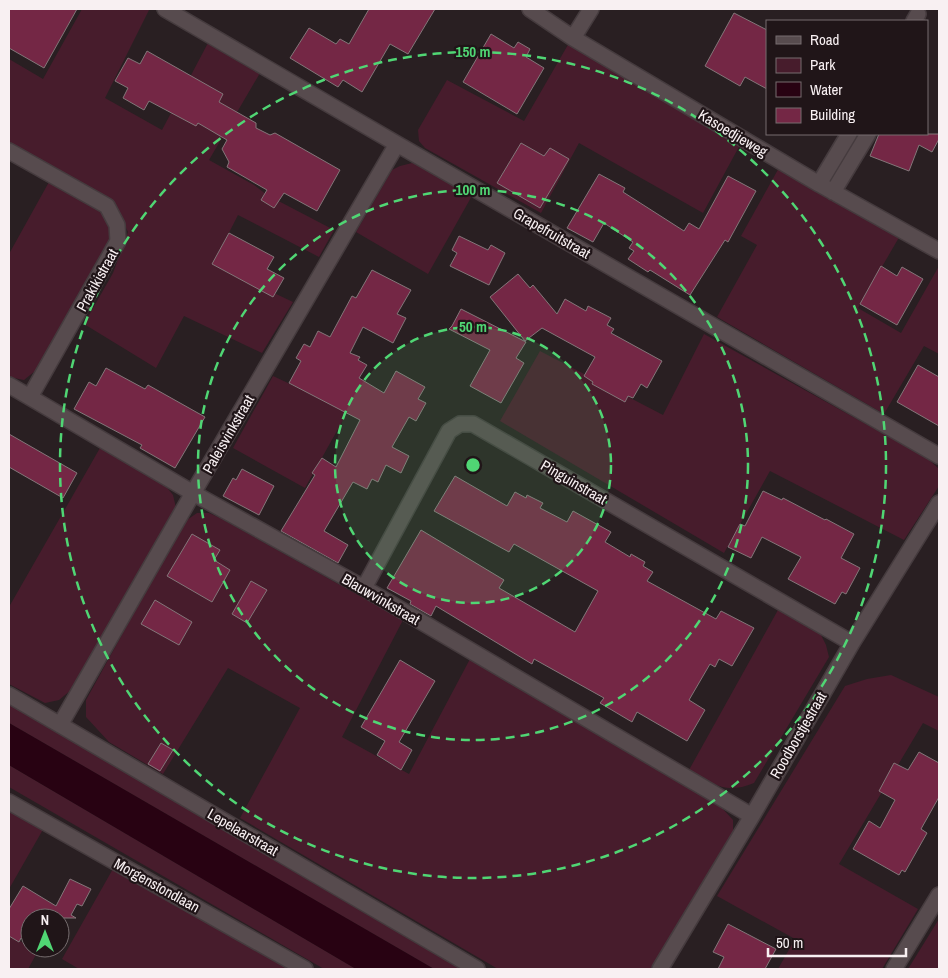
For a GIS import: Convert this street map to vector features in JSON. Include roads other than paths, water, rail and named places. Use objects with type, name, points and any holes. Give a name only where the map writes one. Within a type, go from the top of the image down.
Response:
[{"type":"street","name":"Grapefruitstraat","points":[[165,9],[939,456]]},
{"type":"street","name":"Kasoedjieweg","points":[[530,9],[573,38],[833,192],[939,251]]},
{"type":"street","points":[[573,38],[591,9]]},
{"type":"street","points":[[820,184],[848,135]]},
{"type":"street","points":[[833,192],[867,135]]},
{"type":"street","name":"Paleisvinkstraat","points":[[60,725],[397,144]]},
{"type":"street","name":"Prakikistraat","points":[[9,151],[107,206],[117,225],[118,241],[30,397]]},
{"type":"street","name":"Blauwvinkstraat","points":[[9,385],[193,493],[364,588],[752,816]]},
{"type":"street","name":"Pinguinstraat","points":[[364,588],[449,430],[460,424],[473,424],[852,643]]},
{"type":"street","name":"Roodborstjestraat","points":[[660,969],[752,816],[852,643],[939,503]]},
{"type":"street","name":"Lepelaarstraat","points":[[9,695],[477,969]]},
{"type":"street","name":"Morgenstondlaan","points":[[9,802],[306,969]]},
{"type":"street","points":[[894,969],[939,895]]},
{"type":"water","points":[[9,723],[434,969],[356,969],[9,765]]}]
